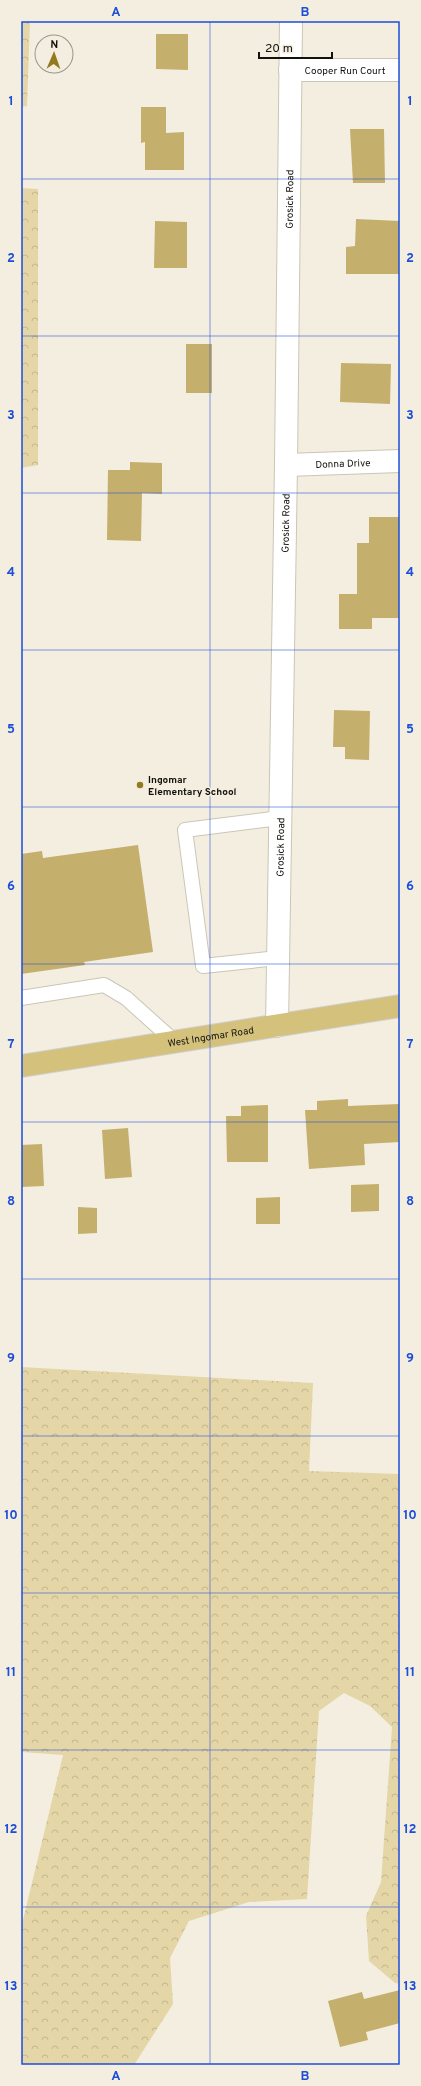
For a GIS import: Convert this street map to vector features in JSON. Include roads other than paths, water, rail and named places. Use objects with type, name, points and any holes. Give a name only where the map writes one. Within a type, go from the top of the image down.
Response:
[{"type":"main road","name":"West Ingomar Road","points":[[21,1066],[400,1006]]},
{"type":"street","name":"Grosick Road","points":[[277,1026],[291,21]]},
{"type":"street","name":"Cooper Run Court","points":[[290,70],[400,70]]},
{"type":"street","name":"Donna Drive","points":[[286,465],[400,461]]},
{"type":"lane","points":[[278,958],[203,966],[185,830],[280,818]]},
{"type":"lane","points":[[21,998],[104,985],[126,998],[175,1042]]},
{"type":"place","name":"Ingomar Elementary School","points":[[140,785]]}]
